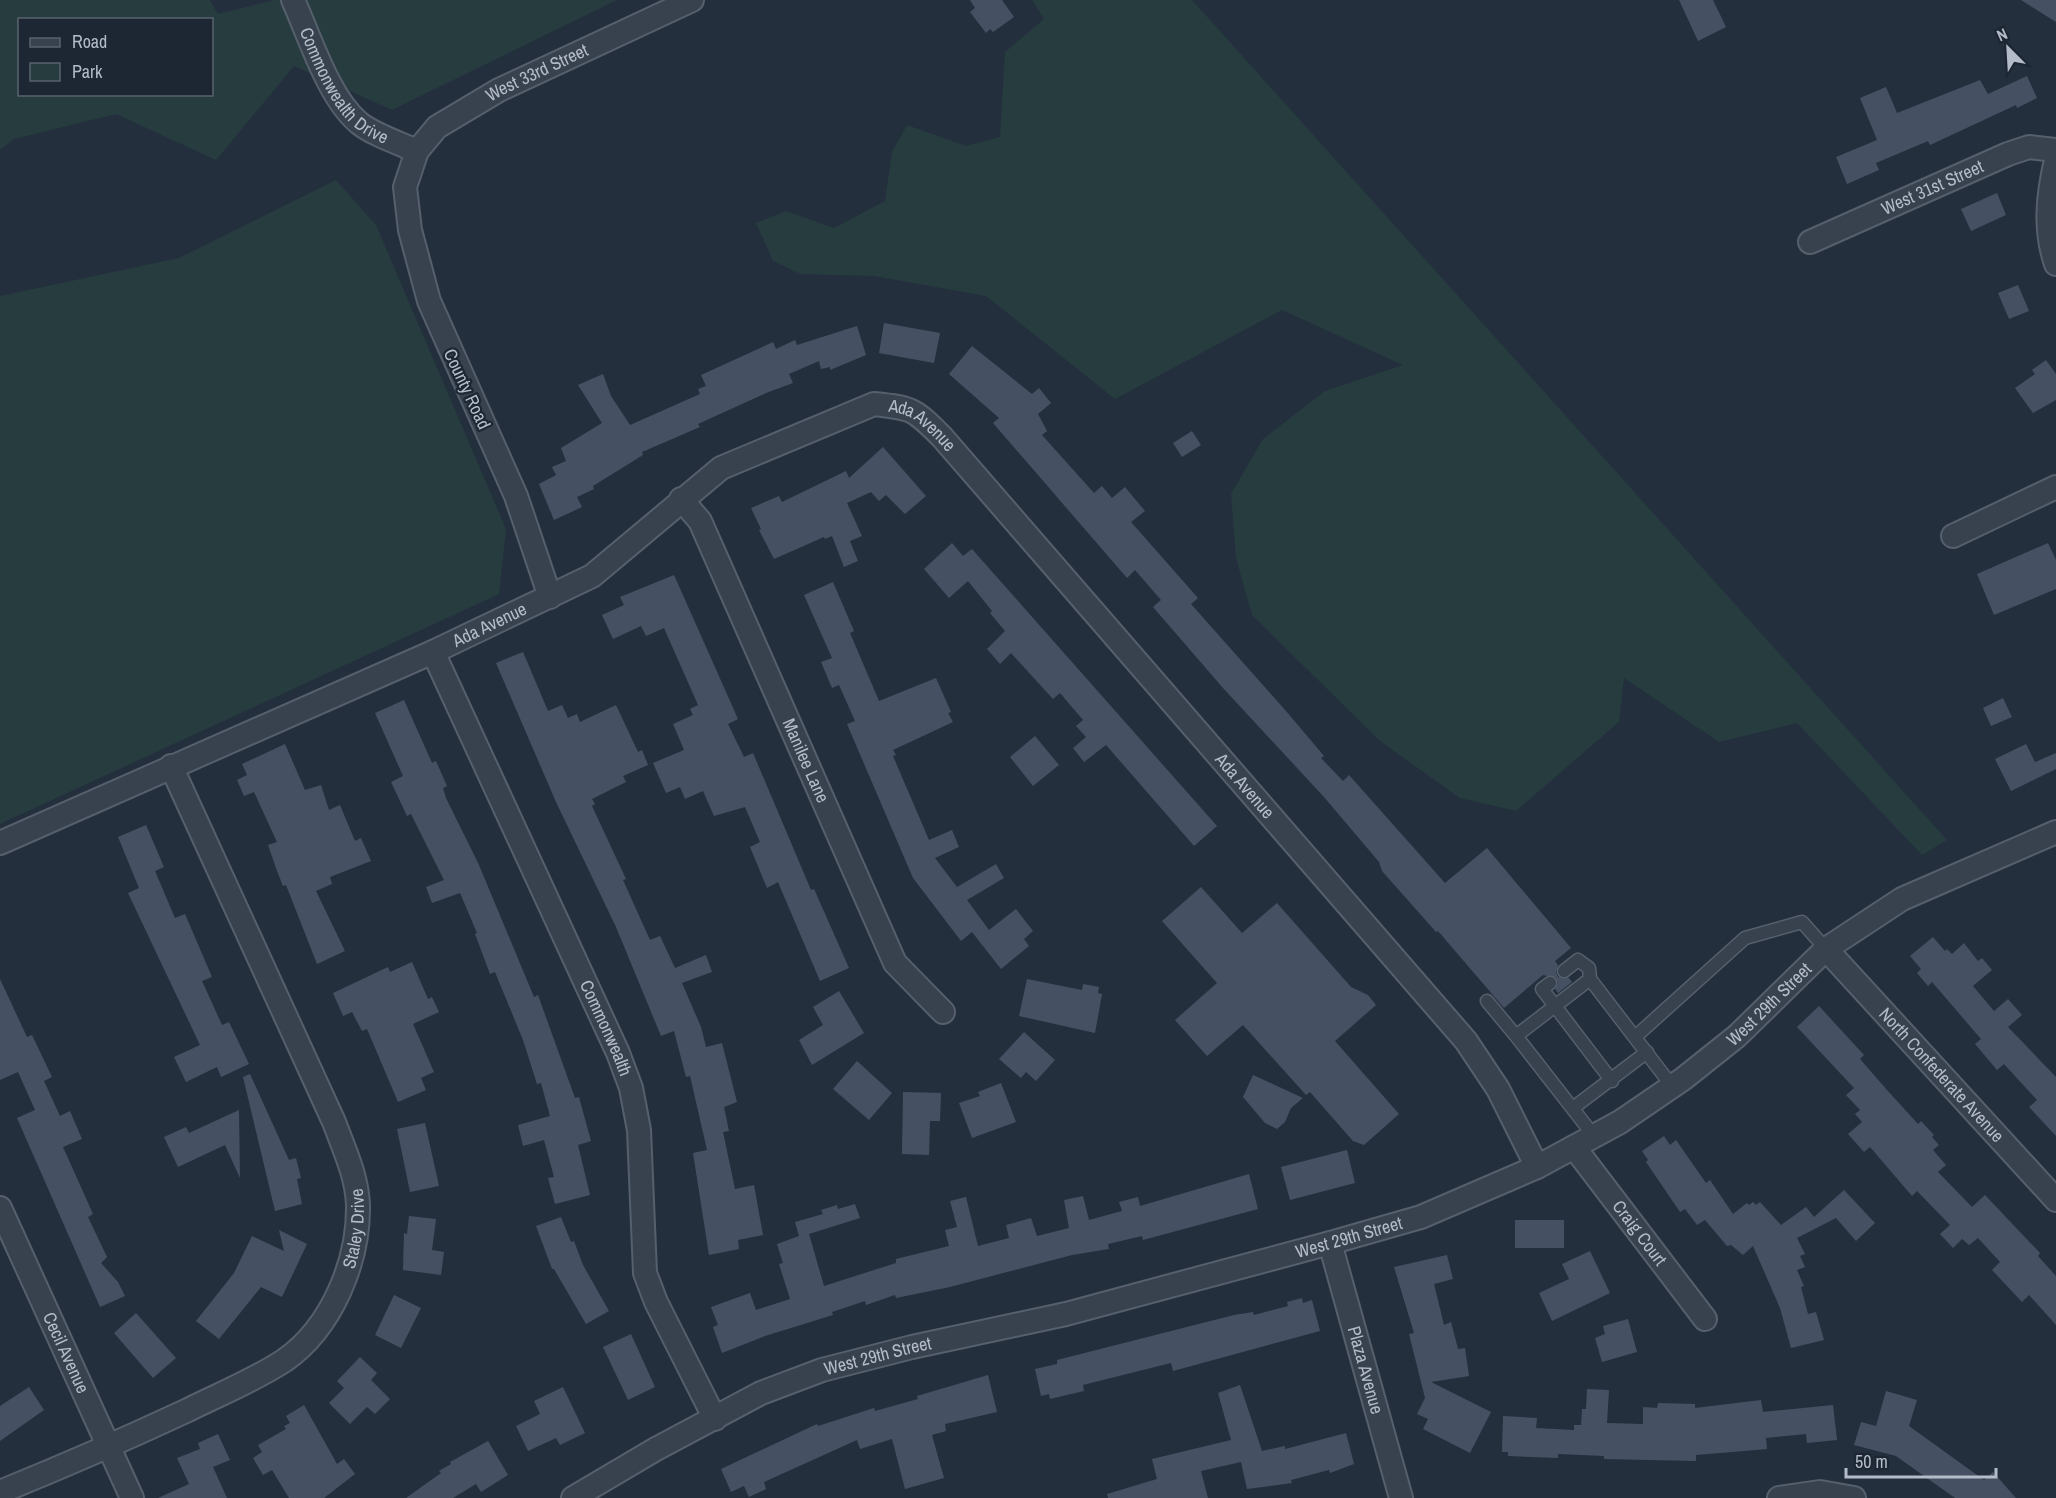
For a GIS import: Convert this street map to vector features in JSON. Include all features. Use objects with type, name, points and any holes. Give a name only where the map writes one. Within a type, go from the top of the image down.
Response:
[{"type":"street","name":"Commonwealth Drive","points":[[293,0],[334,91],[352,117],[361,125],[417,151]]},
{"type":"street","name":"West 33rd Street","points":[[408,175],[417,151],[437,127],[483,98],[692,0]]},
{"type":"street","name":"West 31st Street","points":[[1810,242],[2008,154],[2029,147],[2056,150]]},
{"type":"street","points":[[2056,160],[2050,188],[2048,217],[2051,250],[2056,264]]},
{"type":"street","name":"County Road","points":[[408,175],[405,187],[406,211],[429,301],[516,496],[550,597]]},
{"type":"street","name":"Ada Avenue","points":[[0,843],[171,765],[433,652],[592,576],[681,499],[721,468],[874,404],[898,406],[918,412],[942,437],[1466,1041],[1498,1089],[1537,1167]]},
{"type":"street","points":[[1953,536],[2056,487]]},
{"type":"street","name":"Manilee Lane","points":[[681,499],[700,521],[895,963],[943,1012]]},
{"type":"street","name":"Commonwealth","points":[[433,652],[618,1053],[631,1088],[639,1130],[645,1273],[656,1302],[715,1419]]},
{"type":"street","name":"Staley Drive","points":[[0,1492],[109,1448],[252,1379],[286,1359],[332,1309],[345,1275],[355,1235],[358,1204],[352,1170],[334,1122],[171,765]]},
{"type":"street","name":"West 29th Street","points":[[573,1498],[656,1449],[761,1393],[822,1370],[912,1347],[1066,1314],[1330,1243],[1421,1217],[1537,1167],[1594,1136],[1672,1086],[1737,1036],[1826,949],[1902,899],[2056,832]]},
{"type":"street","name":"North Confederate Avenue","points":[[1826,949],[2056,1200]]},
{"type":"street","name":"Craig Court","points":[[1574,1147],[1705,1319]]},
{"type":"street","name":"Cecil Avenue","points":[[0,1208],[132,1498]]},
{"type":"street","name":"Plaza Avenue","points":[[1330,1243],[1401,1498]]},
{"type":"street","points":[[1779,1498],[1820,1492],[1854,1498]]},
{"type":"lane","points":[[1635,1037],[1745,938],[1802,922],[1826,949]]},
{"type":"lane","points":[[1564,972],[1578,960],[1589,968],[1590,979],[1672,1086]]},
{"type":"lane","points":[[1516,1036],[1590,979]]},
{"type":"lane","points":[[1550,982],[1542,989],[1612,1081]]},
{"type":"lane","points":[[1487,1001],[1594,1136]]},
{"type":"lane","points":[[1573,1108],[1647,1053]]},
{"type":"green space","points":[[0,0],[210,0],[218,14],[274,0],[617,0],[392,110],[294,66],[216,160],[116,114],[14,139],[0,150]]},
{"type":"green space","points":[[1032,0],[1192,0],[1947,840],[1922,855],[1797,723],[1719,742],[1624,678],[1619,722],[1516,811],[1460,798],[1380,741],[1252,615],[1236,558],[1231,494],[1263,439],[1325,391],[1403,365],[1282,310],[1115,399],[986,296],[874,276],[801,274],[773,261],[756,223],[786,211],[834,228],[885,201],[892,152],[907,125],[966,146],[1000,137],[1005,52],[1044,19]]},
{"type":"green space","points":[[336,180],[376,225],[506,529],[499,594],[0,824],[0,296],[179,258]]},
{"type":"building","points":[[970,0],[1002,0],[1014,17],[993,32],[990,29],[986,33],[970,12],[975,8]]},
{"type":"building","points":[[1679,0],[1713,0],[1726,27],[1698,41]]},
{"type":"building","points":[[2021,0],[2056,0],[2056,22]]},
{"type":"building","points":[[2027,76],[2037,98],[2017,108],[2016,105],[1930,145],[1928,141],[1876,163],[1879,170],[1847,184],[1836,157],[1877,140],[1860,98],[1886,87],[1897,113],[1980,80],[1988,94]]},
{"type":"building","points":[[1997,193],[2006,215],[1971,231],[1961,209]]},
{"type":"building","points":[[2018,285],[2029,311],[2009,319],[1998,293]]},
{"type":"building","points":[[884,323],[940,333],[934,363],[879,353]]},
{"type":"building","points":[[857,326],[866,355],[830,370],[830,367],[821,369],[819,361],[789,374],[793,383],[698,424],[700,427],[642,452],[643,455],[593,486],[594,489],[577,497],[582,507],[554,520],[539,484],[556,475],[552,467],[566,461],[561,448],[602,423],[578,385],[603,374],[611,396],[630,425],[700,394],[698,389],[706,386],[701,375],[773,342],[776,349],[795,340],[797,345]]},
{"type":"building","points":[[972,346],[1032,394],[1039,388],[1051,403],[1038,414],[1047,431],[1042,435],[1094,493],[1102,486],[1112,498],[1125,487],[1145,511],[1131,522],[1198,598],[1191,604],[1324,756],[1321,758],[1343,781],[1349,775],[1445,883],[1487,848],[1571,948],[1555,961],[1558,965],[1556,972],[1558,977],[1569,978],[1572,982],[1558,993],[1555,989],[1558,983],[1556,978],[1543,975],[1504,1008],[1438,931],[1436,932],[1382,871],[1379,862],[1324,797],[1223,688],[1153,607],[1161,600],[1135,570],[1127,578],[993,423],[999,418],[949,374]]},
{"type":"building","points":[[2046,360],[2056,374],[2056,400],[2033,413],[2015,388],[2035,374],[2032,370]]},
{"type":"building","points":[[1192,431],[1201,445],[1182,457],[1173,443]]},
{"type":"building","points":[[883,447],[926,496],[905,514],[886,495],[879,501],[871,492],[847,503],[862,536],[850,541],[858,561],[844,567],[832,536],[825,539],[824,537],[774,559],[751,508],[779,496],[782,502],[846,471],[849,478]]},
{"type":"building","points":[[952,543],[963,556],[972,549],[1217,826],[1194,846],[1106,745],[1084,762],[1073,748],[1086,737],[1076,726],[1083,720],[1060,693],[1053,699],[1011,653],[1000,664],[987,649],[1005,631],[990,613],[992,611],[968,581],[949,598],[924,569]]},
{"type":"building","points":[[2048,543],[2056,560],[2056,589],[1994,615],[1977,574]]},
{"type":"building","points":[[674,575],[738,719],[728,724],[744,757],[753,753],[811,890],[814,889],[849,968],[820,981],[778,882],[767,888],[750,847],[760,842],[745,807],[714,816],[703,791],[685,799],[680,787],[666,793],[653,763],[684,750],[673,724],[693,715],[690,709],[698,705],[664,628],[646,636],[641,626],[613,639],[602,615],[624,605],[620,597]]},
{"type":"building","points":[[833,582],[854,631],[850,633],[879,701],[936,678],[951,712],[948,713],[953,722],[893,750],[896,755],[893,756],[929,840],[952,830],[959,847],[935,858],[957,887],[996,864],[1004,878],[967,900],[989,930],[1016,909],[1033,931],[1024,939],[1029,946],[1001,969],[972,932],[961,941],[913,878],[847,724],[855,721],[839,685],[832,688],[821,662],[832,658],[804,595]]},
{"type":"building","points":[[523,652],[548,711],[562,705],[568,718],[577,714],[580,722],[616,705],[638,752],[642,750],[648,765],[623,776],[626,782],[592,799],[595,804],[592,806],[626,879],[623,880],[650,940],[660,936],[675,968],[706,955],[712,972],[682,983],[701,1027],[706,1047],[722,1043],[737,1102],[724,1107],[729,1131],[723,1132],[735,1189],[754,1185],[763,1235],[738,1240],[739,1249],[709,1255],[693,1153],[707,1150],[690,1076],[686,1077],[674,1031],[661,1036],[616,927],[556,802],[496,663]]},
{"type":"building","points":[[2003,698],[2012,717],[1991,726],[1983,708]]},
{"type":"building","points":[[404,700],[432,763],[436,761],[447,786],[443,788],[446,798],[479,865],[534,997],[538,995],[575,1098],[579,1097],[591,1141],[578,1145],[590,1195],[555,1204],[548,1178],[554,1177],[544,1140],[523,1146],[518,1125],[550,1116],[541,1083],[537,1084],[523,1040],[495,972],[490,974],[475,934],[477,933],[460,893],[432,903],[426,887],[444,880],[411,814],[407,816],[391,782],[403,776],[375,713]]},
{"type":"building","points":[[1035,736],[1059,765],[1033,786],[1010,757]]},
{"type":"building","points":[[285,744],[305,790],[321,785],[329,810],[340,805],[355,841],[361,838],[371,861],[330,877],[332,884],[316,891],[345,951],[317,964],[268,845],[277,842],[254,792],[244,796],[237,780],[247,775],[242,764]]},
{"type":"building","points":[[2026,744],[2035,762],[2056,753],[2056,769],[2011,791],[1995,759]]},
{"type":"building","points":[[146,825],[164,867],[155,871],[175,918],[185,914],[212,977],[202,981],[222,1025],[229,1022],[249,1064],[221,1077],[217,1067],[186,1082],[174,1057],[200,1045],[128,893],[139,888],[118,837]]},
{"type":"building","points":[[1201,887],[1242,933],[1277,903],[1351,987],[1368,995],[1376,1005],[1335,1041],[1399,1114],[1364,1145],[1353,1141],[1310,1092],[1306,1095],[1243,1025],[1207,1056],[1175,1020],[1217,983],[1162,921]]},
{"type":"building","points":[[1933,937],[1945,951],[1947,949],[1952,954],[1964,943],[1978,961],[1982,958],[1992,970],[1973,986],[1994,1011],[2008,999],[2022,1015],[2008,1027],[2056,1077],[2056,1136],[2029,1107],[2037,1100],[2004,1064],[1997,1070],[1975,1044],[1981,1039],[1932,982],[1928,986],[1917,973],[1921,969],[1910,956]]},
{"type":"building","points":[[412,962],[428,999],[432,997],[439,1012],[413,1024],[434,1072],[421,1078],[426,1090],[398,1102],[367,1029],[362,1031],[352,1012],[343,1016],[333,993],[388,967],[390,972]]},
{"type":"building","points":[[0,979],[27,1037],[32,1035],[52,1077],[44,1081],[60,1116],[70,1111],[82,1139],[63,1147],[93,1214],[88,1217],[107,1257],[101,1263],[118,1282],[125,1296],[100,1307],[17,1118],[35,1110],[18,1072],[0,1080]]},
{"type":"building","points":[[1027,979],[1082,990],[1083,984],[1099,987],[1098,993],[1102,994],[1095,1033],[1019,1016]]},
{"type":"building","points":[[839,991],[864,1033],[812,1065],[799,1040],[823,1025],[813,1007]]},
{"type":"building","points":[[1819,1006],[1864,1055],[1860,1059],[1887,1090],[1918,1124],[1921,1121],[1934,1135],[1932,1137],[1939,1145],[1933,1150],[1946,1165],[1938,1172],[1972,1207],[1985,1195],[2040,1253],[2038,1256],[2056,1276],[2056,1325],[2029,1295],[2022,1302],[1992,1270],[2000,1262],[1978,1238],[1969,1245],[1962,1239],[1953,1248],[1940,1234],[1950,1225],[1917,1191],[1912,1196],[1870,1147],[1864,1152],[1848,1134],[1862,1122],[1855,1114],[1860,1110],[1846,1095],[1854,1088],[1797,1027]]},
{"type":"building","points":[[1024,1032],[1055,1060],[1036,1081],[1026,1072],[1021,1078],[999,1059]]},
{"type":"building","points":[[857,1061],[892,1093],[869,1120],[833,1089]]},
{"type":"building","points":[[250,1074],[289,1160],[296,1158],[301,1178],[297,1179],[302,1204],[275,1211],[243,1077]]},
{"type":"building","points":[[1253,1075],[1303,1098],[1291,1108],[1285,1122],[1277,1129],[1265,1123],[1243,1097]]},
{"type":"building","points":[[1001,1083],[1016,1122],[972,1138],[959,1103],[980,1096],[978,1092]]},
{"type":"building","points":[[903,1092],[941,1093],[940,1121],[930,1121],[929,1155],[902,1154]]},
{"type":"building","points":[[239,1110],[240,1178],[225,1145],[178,1167],[164,1137],[186,1127],[189,1133]]},
{"type":"building","points":[[425,1123],[439,1186],[410,1192],[397,1129]]},
{"type":"building","points":[[1664,1136],[1670,1145],[1676,1140],[1706,1183],[1710,1180],[1733,1214],[1747,1203],[1749,1205],[1753,1202],[1756,1205],[1760,1202],[1781,1225],[1806,1207],[1814,1217],[1844,1190],[1875,1223],[1856,1241],[1836,1218],[1797,1238],[1805,1254],[1800,1256],[1805,1267],[1797,1270],[1804,1286],[1801,1287],[1808,1314],[1816,1312],[1824,1340],[1791,1348],[1780,1308],[1753,1246],[1743,1255],[1731,1245],[1727,1246],[1705,1220],[1697,1225],[1685,1209],[1680,1212],[1646,1162],[1648,1160],[1642,1151]]},
{"type":"building","points":[[1347,1150],[1355,1183],[1290,1200],[1281,1167]]},
{"type":"building","points":[[1249,1174],[1258,1209],[1143,1240],[1142,1236],[1108,1244],[1109,1249],[1072,1255],[950,1287],[896,1298],[895,1295],[866,1305],[865,1301],[832,1312],[833,1315],[765,1336],[722,1353],[713,1327],[718,1325],[711,1307],[750,1293],[756,1310],[790,1299],[779,1264],[783,1263],[777,1244],[799,1236],[795,1222],[823,1214],[821,1210],[837,1205],[838,1209],[855,1204],[860,1218],[809,1234],[824,1286],[896,1263],[896,1259],[949,1246],[945,1230],[957,1227],[950,1201],[966,1197],[978,1246],[1009,1238],[1006,1225],[1031,1218],[1037,1236],[1069,1228],[1064,1200],[1083,1196],[1089,1220],[1122,1211],[1119,1202],[1138,1197],[1140,1206]]},
{"type":"building","points":[[409,1216],[436,1219],[432,1250],[444,1252],[441,1275],[403,1270],[404,1233],[407,1234]]},
{"type":"building","points":[[561,1217],[571,1242],[574,1241],[583,1265],[609,1311],[586,1324],[552,1269],[536,1226]]},
{"type":"building","points":[[1515,1220],[1564,1220],[1564,1248],[1515,1248]]},
{"type":"building","points":[[279,1230],[307,1244],[282,1297],[261,1287],[219,1339],[196,1321],[234,1273],[252,1236],[284,1251]]},
{"type":"building","points":[[1590,1251],[1610,1293],[1552,1321],[1539,1293],[1569,1279],[1562,1264]]},
{"type":"building","points":[[1447,1255],[1453,1279],[1434,1284],[1444,1325],[1451,1322],[1458,1349],[1465,1348],[1469,1376],[1431,1382],[1491,1412],[1470,1453],[1423,1429],[1428,1419],[1417,1414],[1425,1398],[1409,1334],[1414,1333],[1394,1267]]},
{"type":"building","points":[[394,1295],[421,1308],[401,1348],[375,1335]]},
{"type":"building","points":[[1302,1298],[1303,1303],[1312,1300],[1320,1331],[1173,1371],[1171,1363],[1083,1385],[1084,1391],[1050,1399],[1049,1394],[1041,1396],[1035,1369],[1057,1364],[1057,1360],[1234,1315],[1253,1312],[1254,1315],[1288,1306],[1287,1302]]},
{"type":"building","points":[[136,1313],[176,1358],[153,1378],[114,1333]]},
{"type":"building","points":[[1628,1319],[1637,1352],[1602,1362],[1595,1338],[1605,1334],[1603,1326]]},
{"type":"building","points":[[631,1334],[655,1387],[628,1400],[603,1347]]},
{"type":"building","points":[[360,1357],[377,1373],[371,1380],[390,1399],[375,1414],[367,1407],[350,1424],[329,1403],[344,1388],[337,1381]]},
{"type":"building","points":[[988,1375],[997,1412],[945,1424],[946,1431],[932,1435],[944,1478],[905,1489],[892,1439],[860,1449],[857,1440],[764,1482],[766,1489],[749,1497],[744,1486],[731,1492],[721,1469],[817,1424],[818,1426],[874,1408],[875,1411],[918,1399],[917,1396]]},
{"type":"building","points":[[1240,1385],[1262,1451],[1285,1446],[1285,1449],[1346,1433],[1354,1464],[1330,1473],[1329,1470],[1291,1480],[1292,1483],[1247,1489],[1241,1462],[1201,1471],[1208,1498],[1108,1498],[1107,1494],[1157,1479],[1152,1459],[1231,1440],[1218,1393]]},
{"type":"building","points":[[29,1387],[44,1410],[0,1441],[0,1406]]},
{"type":"building","points":[[563,1387],[585,1433],[560,1445],[556,1438],[528,1451],[516,1426],[540,1414],[534,1401]]},
{"type":"building","points":[[1587,1389],[1609,1390],[1607,1423],[1643,1424],[1643,1407],[1657,1408],[1658,1403],[1695,1404],[1695,1408],[1761,1400],[1763,1412],[1833,1405],[1837,1440],[1807,1443],[1806,1434],[1766,1438],[1767,1449],[1696,1455],[1696,1461],[1604,1459],[1604,1456],[1558,1454],[1558,1458],[1508,1456],[1508,1452],[1502,1452],[1503,1416],[1537,1418],[1536,1428],[1574,1430],[1574,1425],[1581,1425],[1582,1409],[1586,1409]]},
{"type":"building","points":[[1886,1391],[1917,1400],[1909,1426],[1984,1480],[1993,1472],[2016,1498],[1955,1498],[1896,1456],[1854,1445],[1861,1422],[1876,1426]]},
{"type":"building","points":[[304,1405],[337,1464],[344,1459],[355,1474],[324,1498],[289,1498],[272,1470],[263,1475],[253,1458],[262,1452],[258,1445],[286,1429],[284,1426],[290,1423],[286,1416]]},
{"type":"building","points":[[218,1434],[230,1460],[213,1467],[227,1498],[158,1498],[189,1484],[177,1458],[200,1449],[198,1443]]},
{"type":"building","points":[[488,1441],[508,1475],[481,1492],[476,1484],[453,1498],[406,1498],[441,1473],[439,1471],[451,1464],[450,1462]]}]
